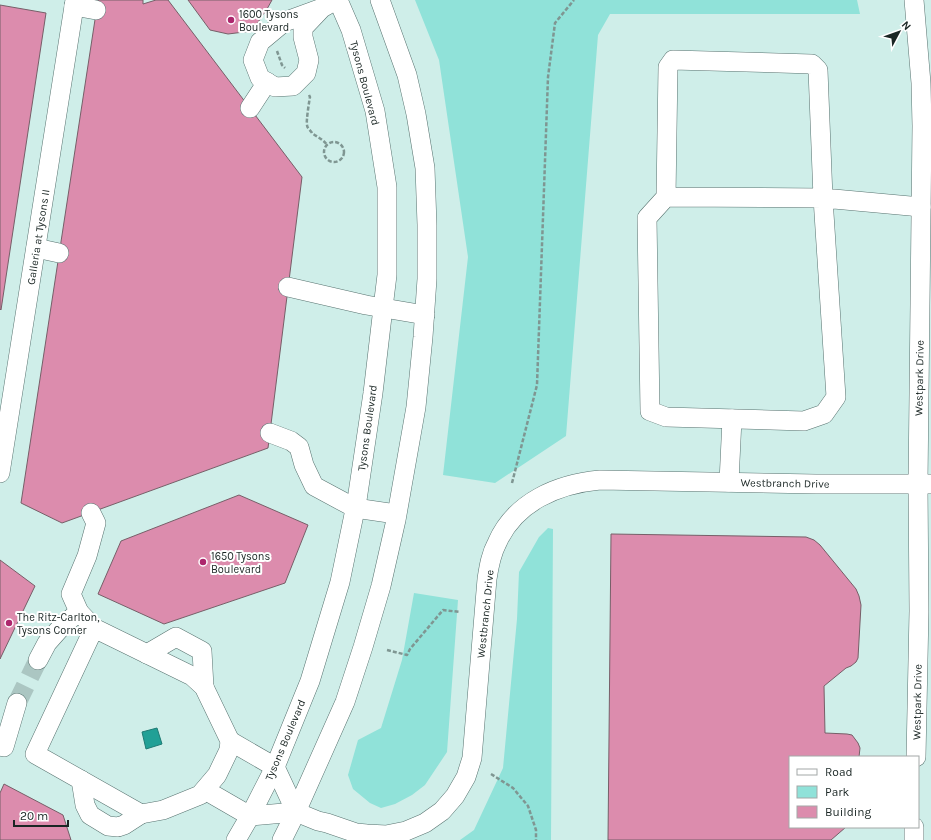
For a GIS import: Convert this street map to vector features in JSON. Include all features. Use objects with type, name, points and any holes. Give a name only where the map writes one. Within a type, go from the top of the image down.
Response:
[{"type":"street","points":[[282,840],[345,702],[381,586],[416,407],[427,279],[425,168],[416,114],[407,75],[380,0]]},
{"type":"street","name":"Westpark Drive","points":[[914,0],[926,126],[921,207],[925,484],[919,611],[916,756]]},
{"type":"street","points":[[75,3],[96,10]]},
{"type":"street","name":"Galleria at Tysons II","points":[[0,473],[75,3]]},
{"type":"street","points":[[332,3],[303,28],[303,37],[309,60],[306,73],[293,86],[275,87],[260,78],[253,60],[260,42],[284,22],[332,3]]},
{"type":"street","name":"Tysons Boulevard","points":[[236,840],[275,767],[310,681],[340,582],[355,508],[373,393],[387,275],[386,187],[374,111],[351,30],[332,3]]},
{"type":"street","points":[[673,60],[812,64],[818,70],[823,198],[836,397],[824,414],[804,421],[666,416],[650,411],[647,218],[666,197],[668,67],[673,60]]},
{"type":"street","points":[[250,108],[267,82]]},
{"type":"street","points":[[666,197],[823,198],[921,207]]},
{"type":"street","points":[[36,248],[59,253]]},
{"type":"street","points":[[288,287],[383,308],[425,315]]},
{"type":"street","points":[[730,482],[732,419]]},
{"type":"street","points":[[270,432],[291,441],[299,447],[304,465],[314,486],[355,508],[396,514]]},
{"type":"street","name":"Westbranch Drive","points":[[250,816],[296,812],[318,821],[356,833],[386,835],[406,831],[425,823],[442,811],[455,796],[466,777],[472,758],[488,578],[490,562],[494,549],[508,523],[523,508],[541,496],[560,488],[588,481],[600,480],[824,484],[925,484]]},
{"type":"street","points":[[80,780],[85,805],[90,816],[108,826],[118,827],[124,825],[140,814],[163,810],[200,795],[217,775],[229,750],[230,741],[204,687],[192,676],[94,628],[79,612],[71,594],[87,556],[96,523],[91,513]]},
{"type":"street","points":[[38,660],[48,643],[63,625],[79,612]]},
{"type":"street","points":[[34,754],[94,628]]},
{"type":"street","points":[[147,654],[176,637],[202,651],[204,687]]},
{"type":"street","points":[[17,703],[2,749],[34,754],[140,814]]},
{"type":"street","points":[[230,741],[275,767],[296,812]]},
{"type":"street","points":[[205,790],[250,816]]},
{"type":"street","points":[[914,828],[914,840]]},
{"type":"path","points":[[512,483],[537,385],[548,77],[555,23],[574,0]]},
{"type":"path","points":[[331,142],[340,143],[344,152],[342,158],[333,162],[328,159],[324,150],[327,145],[331,142]]},
{"type":"path","points":[[387,650],[407,655],[410,649],[443,610],[460,612]]},
{"type":"path","points":[[491,774],[513,788],[528,806],[536,830],[536,840]]},
{"type":"green space","points":[[415,0],[857,0],[860,14],[610,14],[598,35],[566,436],[495,483],[443,475],[468,257],[439,60]]},
{"type":"green space","points":[[548,528],[553,529],[551,840],[460,840],[474,830],[503,768],[517,619],[519,572],[539,537]]},
{"type":"green space","points":[[414,593],[458,600],[447,752],[425,785],[412,795],[395,804],[381,808],[370,803],[353,789],[348,775],[358,740],[381,728],[402,660]]},
{"type":"shaded area","points":[[157,728],[162,744],[146,749],[142,732]]},
{"type":"building","points":[[98,0],[143,0],[143,4],[156,0],[168,0],[302,177],[268,448],[62,523],[21,503]]},
{"type":"building","name":"1600 Tysons Boulevard","points":[[188,0],[272,0],[252,31],[228,34],[210,30]]},
{"type":"building","points":[[0,5],[46,13],[1,310],[0,309]]},
{"type":"building","name":"1650 Tysons Boulevard","points":[[239,495],[308,525],[285,583],[164,624],[98,594],[121,541]]},
{"type":"building","points":[[611,534],[806,537],[814,540],[820,545],[856,589],[861,605],[858,658],[856,662],[824,686],[825,733],[852,735],[860,748],[859,756],[789,756],[789,828],[845,828],[831,840],[608,840]]},
{"type":"building","name":"The Ritz-Carlton, Tysons Corner","points":[[0,560],[35,586],[0,659]]},
{"type":"building","points":[[4,784],[63,815],[71,840],[0,840],[0,793]]},
{"type":"tunnel","points":[[17,703],[38,660]]},
{"type":"place","name":"1600 Tysons Boulevard","points":[[231,20]]},
{"type":"place","name":"1650 Tysons Boulevard","points":[[203,562]]},
{"type":"place","name":"The Ritz-Carlton, Tysons Corner","points":[[9,623]]}]
